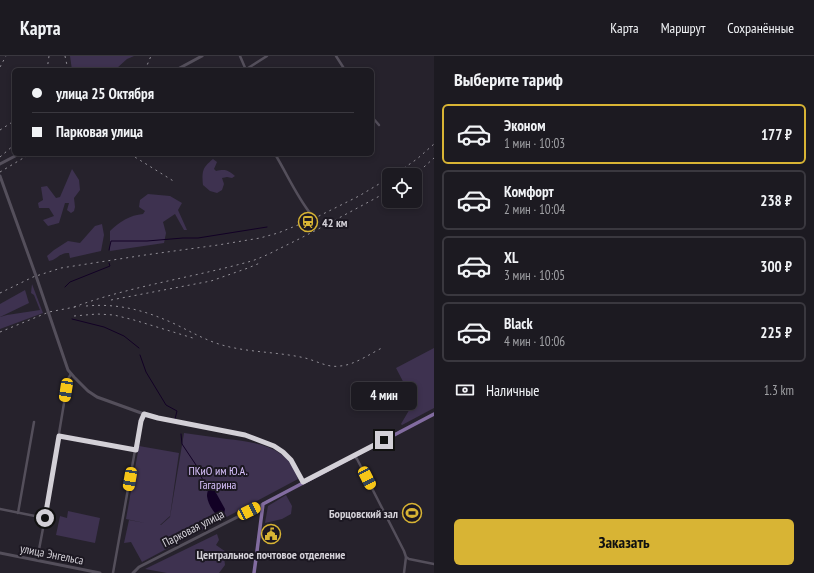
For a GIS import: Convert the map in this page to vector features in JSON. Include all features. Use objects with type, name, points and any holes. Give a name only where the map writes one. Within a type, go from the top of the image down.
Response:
[{"type":"main road","name":"Парковая улица","points":[[263,504],[434,414]]},
{"type":"main road","points":[[254,573],[263,504]]},
{"type":"street","points":[[180,68],[202,56]]},
{"type":"street","points":[[240,56],[245,68]]},
{"type":"street","points":[[249,68],[267,56]]},
{"type":"street","points":[[336,56],[344,68]]},
{"type":"street","points":[[374,119],[379,125]]},
{"type":"street","points":[[0,164],[15,156]]},
{"type":"street","points":[[275,156],[310,214]]},
{"type":"street","points":[[0,176],[68,370],[71,374],[88,391],[97,397],[144,414],[165,420],[245,435],[270,444],[283,452],[291,460],[303,482]]},
{"type":"street","points":[[38,560],[68,379],[71,374]]},
{"type":"street","points":[[113,573],[141,421],[144,414]]},
{"type":"street","points":[[18,513],[34,422]]},
{"type":"street","points":[[59,436],[136,450]]},
{"type":"street","points":[[354,456],[357,458],[406,556],[409,559],[434,564]]},
{"type":"street","name":"Парковая улица","points":[[133,573],[139,567],[263,504]]},
{"type":"street","points":[[0,510],[45,518]]},
{"type":"street","name":"улица Энгельса","points":[[0,553],[100,573]]},
{"type":"street","points":[[404,573],[406,556]]},
{"type":"green space","points":[[70,56],[134,56],[127,59],[117,68],[72,68]]},
{"type":"green space","points":[[213,159],[217,162],[214,169],[216,171],[226,170],[235,176],[232,178],[222,178],[224,184],[222,190],[217,193],[210,191],[203,185],[205,167]]},
{"type":"green space","points":[[72,169],[79,180],[80,190],[74,198],[74,211],[71,213],[67,210],[69,203],[65,203],[59,223],[48,226],[43,220],[54,216],[49,208],[39,208],[38,203],[43,200],[41,187],[47,186],[56,198],[60,197]]},
{"type":"green space","points":[[148,194],[170,196],[182,203],[178,210],[187,230],[184,230],[175,214],[163,222],[166,233],[164,243],[110,251],[110,231],[125,220],[143,214],[145,211],[139,207],[140,200]]},
{"type":"green space","points":[[102,224],[104,235],[101,251],[70,258],[69,253],[66,253],[49,261],[47,256],[54,250],[68,241],[80,243],[95,226]]},
{"type":"green space","points":[[32,284],[43,313],[0,329],[0,317],[40,310],[34,295],[31,293]]},
{"type":"green space","points":[[25,290],[29,303],[0,317],[0,304]]},
{"type":"green space","points":[[434,348],[434,408],[402,425],[401,424],[415,400],[410,395],[396,368]]},
{"type":"green space","name":"ПКиО им Ю.А. Гагарина","points":[[184,433],[249,442],[270,448],[287,459],[294,468],[298,479],[142,562],[131,542],[124,543],[129,520],[145,523],[126,519],[139,446],[179,453],[170,516],[161,525],[170,517]]},
{"type":"green space","points":[[286,495],[292,506],[291,514],[282,519],[265,523],[268,506]]},
{"type":"green space","points":[[68,511],[100,518],[95,543],[56,535],[60,516],[67,518]]},
{"type":"green space","points":[[217,534],[219,540],[216,545],[226,552],[224,557],[225,565],[219,573],[167,573],[145,569]]},
{"type":"shaded area","points":[[207,486],[211,490],[215,491],[225,509],[224,515],[219,517],[211,508],[208,502]]},
{"type":"waterway","points":[[109,250],[111,241],[147,241],[198,238],[267,227]]},
{"type":"waterway","points":[[65,287],[70,282],[110,266],[109,263]]},
{"type":"waterway","points":[[72,319],[104,327],[124,336],[139,348]]},
{"type":"waterway","points":[[140,355],[146,372],[166,405],[177,411],[175,419]]},
{"type":"waterway","points":[[181,434],[182,444],[198,468],[203,481],[208,486]]},
{"type":"railway","points":[[0,67],[6,56]]},
{"type":"railway","points":[[47,68],[49,56]]},
{"type":"railway","points":[[65,56],[68,68]]},
{"type":"railway","points":[[146,68],[151,56]]},
{"type":"railway","points":[[0,130],[12,122]]},
{"type":"railway","points":[[404,168],[434,144]]},
{"type":"railway","points":[[0,157],[12,147]]},
{"type":"railway","points":[[0,172],[27,156]]},
{"type":"railway","points":[[133,156],[175,182]]},
{"type":"railway","points":[[422,169],[434,158]]},
{"type":"railway","points":[[0,293],[33,277],[61,268],[218,245],[260,238],[278,233],[313,219],[359,196],[382,182]]},
{"type":"railway","points":[[74,307],[117,293],[226,268],[254,260],[305,236],[382,195]]},
{"type":"railway","points":[[111,300],[211,281],[260,263]]},
{"type":"railway","points":[[86,306],[98,305],[133,309],[166,320],[224,346],[305,358],[331,366],[346,365],[384,347]]},
{"type":"railway","points":[[0,332],[49,312],[80,306]]},
{"type":"railway","points":[[74,316],[97,314],[114,315],[196,339]]},
{"type":"place","name":"42 км","points":[[308,222]]},
{"type":"place","name":"Борцовский зал","points":[[412,513]]},
{"type":"place","name":"Центральное почтовое отделение","points":[[271,534]]},
{"type":"route","points":[[45,518],[59,436],[136,450],[141,421],[144,414],[210,429],[245,435],[274,446],[291,460],[303,482],[384,440]]}]
